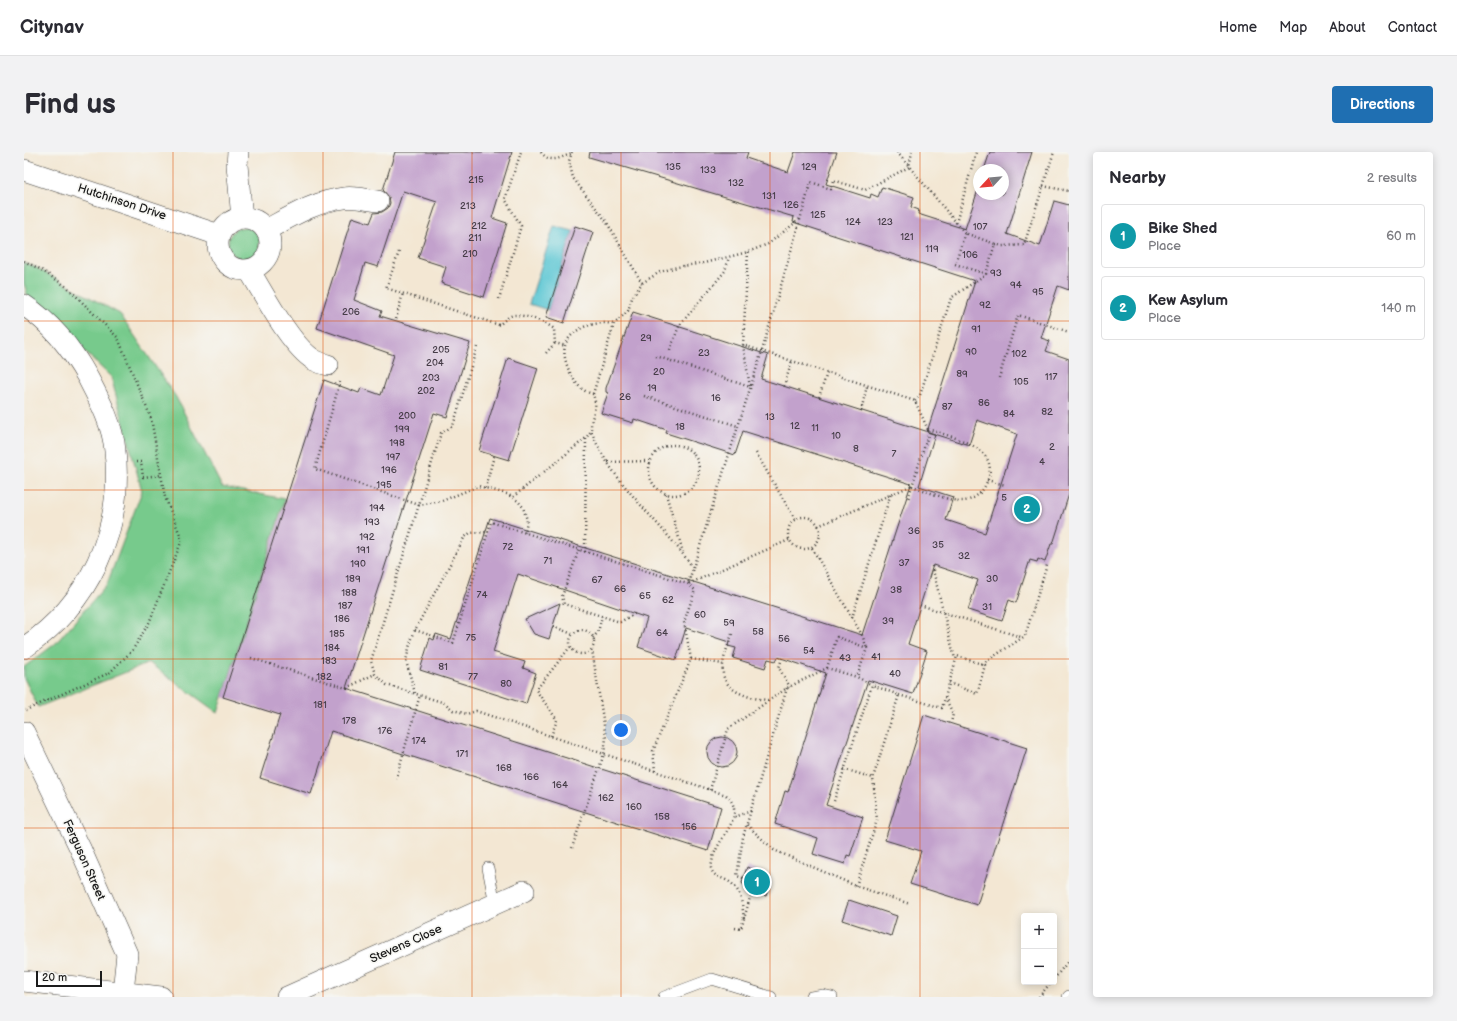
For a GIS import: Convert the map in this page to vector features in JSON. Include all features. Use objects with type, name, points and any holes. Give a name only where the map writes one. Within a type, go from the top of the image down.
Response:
[{"type":"street","points":[[238,152],[237,165],[242,218]]},
{"type":"street","name":"Hutchinson Drive","points":[[24,170],[219,235]]},
{"type":"street","points":[[266,230],[309,208],[330,201],[345,198],[378,201]]},
{"type":"street","points":[[242,218],[256,221],[266,230],[269,239],[268,253],[261,264],[249,270],[235,269],[227,264],[221,258],[218,246],[219,235],[229,222],[242,218]]},
{"type":"street","points":[[249,270],[290,336],[303,351],[331,373]]},
{"type":"street","points":[[24,305],[58,334],[85,372],[110,425],[115,451],[116,474],[109,529],[92,573],[83,591],[49,630],[24,648]]},
{"type":"street","name":"Ferguson Street","points":[[24,732],[80,848],[127,954],[124,992]]},
{"type":"street","name":"Stevens Close","points":[[287,997],[524,891]]},
{"type":"street","points":[[24,981],[161,997]]},
{"type":"lane","points":[[488,868],[495,904]]},
{"type":"lane","points":[[664,997],[712,979],[771,997]]},
{"type":"lane","points":[[812,997],[823,995],[832,997]]},
{"type":"path","points":[[499,299],[520,226],[505,199],[521,152]]},
{"type":"path","points":[[541,152],[546,159],[554,160],[572,153]]},
{"type":"path","points":[[897,152],[965,234],[1002,246],[1024,245],[1054,152]]},
{"type":"path","points":[[909,167],[912,152]]},
{"type":"path","points":[[956,223],[976,152]]},
{"type":"path","points":[[572,153],[569,161],[573,178],[606,221],[642,283]]},
{"type":"path","points":[[688,584],[762,351],[811,182],[831,189],[833,180],[865,190],[909,167]]},
{"type":"path","points":[[1043,186],[1069,191]]},
{"type":"path","points":[[693,568],[608,462],[592,432],[592,418],[596,405],[593,394],[614,324],[628,311],[632,298],[642,283],[660,272],[748,252],[772,241],[800,219]]},
{"type":"path","points":[[965,234],[955,264],[986,274]]},
{"type":"path","points":[[915,401],[920,395],[951,298],[986,274],[995,244]]},
{"type":"path","points":[[399,252],[386,288],[499,325],[507,318],[515,315],[546,322],[554,329],[555,344],[546,353]]},
{"type":"path","points":[[748,252],[743,345],[750,387]]},
{"type":"path","points":[[670,350],[679,326],[725,271],[729,257]]},
{"type":"path","points":[[396,319],[403,293]]},
{"type":"path","points":[[999,378],[1018,315],[1069,331]]},
{"type":"path","points":[[593,394],[582,389],[574,379],[568,366],[564,351],[567,341],[574,334],[594,323],[602,322],[614,324]]},
{"type":"path","points":[[555,344],[566,346]]},
{"type":"path","points":[[743,345],[915,401],[929,432],[908,499]]},
{"type":"path","points":[[478,346],[453,426],[441,433],[371,661],[375,674],[387,686],[445,703],[453,710],[467,714],[476,711],[726,795],[734,804],[735,816],[715,851],[711,868],[715,876],[729,882],[737,890],[742,904],[744,919]]},
{"type":"path","points":[[656,356],[750,387]]},
{"type":"path","points":[[784,386],[792,361]]},
{"type":"path","points":[[331,373],[342,383],[315,469],[420,505],[442,501],[478,486],[507,494],[513,497],[524,507],[526,514],[525,533]]},
{"type":"path","points":[[819,398],[827,373]]},
{"type":"path","points":[[861,411],[867,386]]},
{"type":"path","points":[[644,396],[738,426]]},
{"type":"path","points":[[818,526],[891,493],[913,485],[954,500],[964,501],[975,497],[984,487],[987,480],[988,463],[980,449],[971,444],[928,429]]},
{"type":"path","points":[[513,497],[592,432]]},
{"type":"path","points":[[585,552],[586,438]]},
{"type":"path","points":[[668,445],[682,445],[692,453],[699,464],[698,478],[690,489],[678,494],[666,493],[655,486],[649,474],[650,461],[657,451],[668,445]]},
{"type":"path","points":[[756,453],[795,519]]},
{"type":"path","points":[[485,488],[494,456]]},
{"type":"path","points":[[608,462],[650,461]]},
{"type":"path","points":[[987,480],[1005,485]]},
{"type":"path","points":[[666,493],[683,554]]},
{"type":"path","points":[[852,618],[891,493]]},
{"type":"path","points":[[810,518],[818,526],[820,536],[812,548],[805,550],[795,548],[788,540],[788,529],[795,519],[810,518]]},
{"type":"path","points":[[415,630],[453,643],[491,522],[688,584],[695,590],[684,622],[691,659],[653,751],[655,771]]},
{"type":"path","points":[[415,694],[406,661],[415,630],[464,538],[470,533],[488,532]]},
{"type":"path","points":[[688,584],[788,540]]},
{"type":"path","points":[[812,548],[862,635],[867,648],[857,677]]},
{"type":"path","points":[[579,550],[562,596],[564,604],[620,622],[636,613]]},
{"type":"path","points":[[982,664],[1025,636],[1047,565]]},
{"type":"path","points":[[932,566],[955,661]]},
{"type":"path","points":[[920,605],[1022,638]]},
{"type":"path","points":[[593,638],[598,632],[602,616]]},
{"type":"path","points":[[553,626],[572,634],[584,630],[593,638],[594,644],[592,650],[606,738],[604,754],[572,848]]},
{"type":"path","points":[[551,736],[557,720],[536,690],[570,647],[572,634]]},
{"type":"path","points":[[732,634],[722,670],[726,680],[731,688],[740,694],[755,699],[770,700]]},
{"type":"path","points":[[827,668],[836,637],[867,648]]},
{"type":"path","points":[[570,647],[574,652],[580,654],[587,653],[592,650]]},
{"type":"path","points":[[710,790],[728,729],[789,687],[827,668],[857,677],[872,685],[899,695],[942,708],[955,661],[957,656],[985,665],[977,694],[949,683]]},
{"type":"path","points":[[251,658],[346,688],[375,674]]},
{"type":"path","points":[[743,878],[737,876],[747,825],[789,687],[779,668],[782,658]]},
{"type":"path","points":[[691,659],[723,664]]},
{"type":"path","points":[[834,801],[872,685]]},
{"type":"path","points":[[396,779],[420,695]]},
{"type":"path","points":[[856,886],[878,820],[873,778],[899,695]]},
{"type":"path","points":[[945,697],[953,714],[951,723]]},
{"type":"path","points":[[844,769],[873,778]]},
{"type":"path","points":[[735,816],[751,811]]},
{"type":"path","points":[[747,825],[774,850],[856,886],[910,904]]},
{"type":"path","points":[[736,928],[741,928],[752,891]]},
{"type":"path","points":[[1057,975],[1069,960]]},
{"type":"path","points":[[1039,997],[1049,985]]},
{"type":"green space","points":[[241,227],[247,227],[257,234],[260,243],[259,249],[253,256],[247,259],[241,259],[231,252],[228,246],[228,240],[235,230]]},
{"type":"green space","points":[[24,263],[35,267],[120,314],[176,397],[222,487],[285,499],[218,713],[149,663],[38,707],[24,678],[24,667],[55,644],[107,584],[142,491],[111,377],[28,297],[24,283]]},
{"type":"water","points":[[554,226],[573,231],[548,310],[529,304]]},
{"type":"building","points":[[395,152],[512,152],[492,218],[507,223],[484,297],[441,283],[446,267],[418,258],[437,202],[403,191],[378,267],[365,263],[354,300],[382,311],[380,316],[470,343],[447,417],[434,413],[346,688],[721,807],[708,851],[331,731],[311,794],[260,778],[280,715],[223,697],[324,380],[359,393],[361,388],[381,395],[394,355],[317,328],[352,217],[370,223],[374,213],[382,212],[388,208],[390,203],[389,197],[383,190]]},
{"type":"building","points":[[590,152],[748,152],[746,158],[788,172],[795,152],[837,152],[826,184],[870,198],[871,194],[878,197],[882,187],[914,197],[911,207],[919,210],[918,214],[965,229],[975,200],[1009,200],[1009,164],[986,164],[990,152],[1032,152],[1007,234],[1040,246],[1054,201],[1069,205],[1069,290],[1058,286],[1041,338],[1050,341],[1046,351],[1069,359],[1069,494],[1053,544],[1051,544],[1045,562],[1038,559],[1037,562],[1030,560],[1016,603],[1009,600],[1002,621],[968,610],[978,580],[933,565],[908,644],[927,651],[913,694],[868,680],[826,805],[863,817],[850,856],[847,855],[845,864],[813,854],[818,838],[775,824],[785,791],[788,792],[826,673],[778,657],[776,661],[768,659],[765,668],[733,658],[736,648],[728,646],[729,642],[686,628],[676,660],[638,647],[647,618],[518,574],[493,652],[525,662],[523,668],[536,673],[526,704],[420,670],[430,638],[434,640],[436,634],[451,639],[490,518],[862,635],[911,484],[743,431],[735,455],[666,433],[667,430],[634,419],[633,423],[601,413],[608,393],[606,392],[606,388],[633,312],[768,355],[761,379],[927,432],[975,281],[793,222],[794,217],[589,157]],"holes":[[[977,420],[1017,434],[985,533],[946,520],[953,497],[919,486],[935,434],[969,445]]]},
{"type":"building","points":[[575,226],[593,232],[564,323],[546,317]]},
{"type":"building","points":[[508,358],[538,368],[509,460],[479,451]]},
{"type":"building","points":[[560,603],[549,639],[534,634],[525,619]]},
{"type":"building","points":[[924,715],[1027,748],[977,905],[910,884],[921,851],[885,840]]},
{"type":"building","points":[[722,737],[733,741],[737,752],[733,763],[722,767],[711,763],[707,752],[711,741]]},
{"type":"building","points":[[747,867],[767,875],[771,881],[766,896],[746,888],[742,883]]},
{"type":"building","points":[[849,900],[897,916],[891,936],[842,920]]},
{"type":"place","name":"Kew Asylum","points":[[1027,509]]},
{"type":"place","name":"Bike Shed","points":[[757,882]]}]
